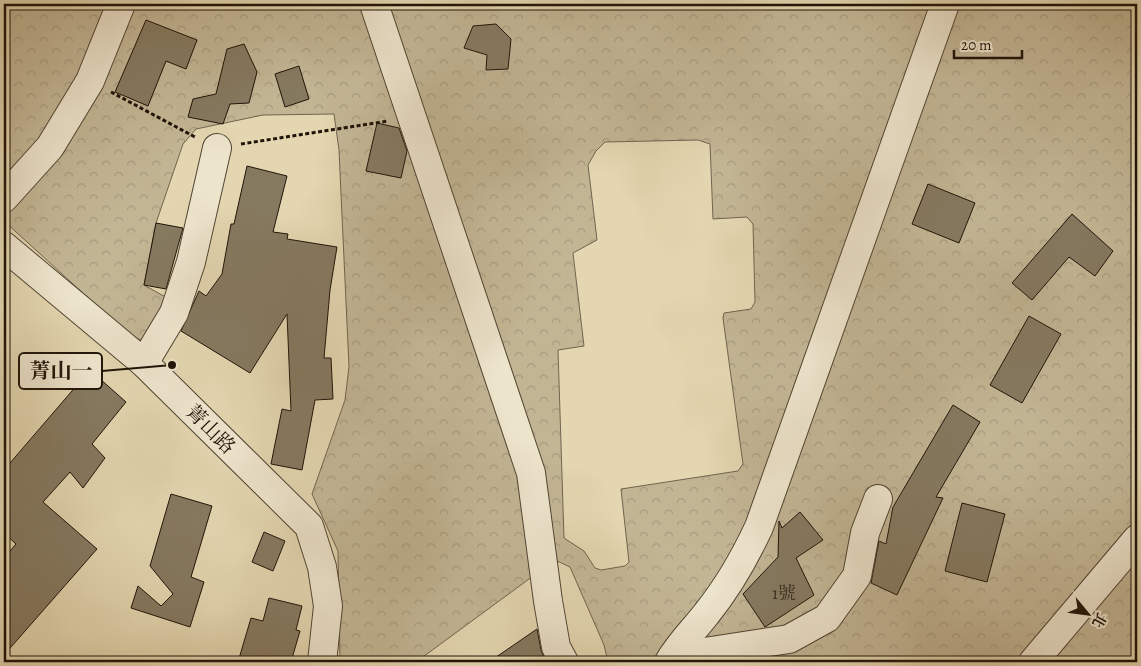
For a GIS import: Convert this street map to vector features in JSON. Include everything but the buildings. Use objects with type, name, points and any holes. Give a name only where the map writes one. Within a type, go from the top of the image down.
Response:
[{"type":"street","points":[[4,198],[50,147],[90,81],[121,4]]},
{"type":"street","points":[[374,4],[531,473],[549,610],[556,647],[564,662]]},
{"type":"street","points":[[670,659],[707,613],[744,560],[759,527],[945,4]]},
{"type":"street","points":[[144,363],[174,312],[191,262],[217,148]]},
{"type":"street","name":"菁山路","points":[[4,246],[144,363],[309,526],[322,567],[328,606],[322,662]]},
{"type":"street","points":[[670,659],[789,640],[827,618],[857,576],[865,533],[878,499]]},
{"type":"street","points":[[1033,662],[1137,539]]},
{"type":"path","points":[[90,81],[217,148],[411,118]]},
{"type":"green space","points":[[4,4],[1137,4],[1137,662],[608,662],[604,645],[570,567],[555,560],[416,662],[340,662],[338,551],[312,494],[345,400],[349,367],[339,150],[334,114],[263,115],[196,129],[183,144],[156,223],[144,285],[169,299],[158,319],[141,340],[130,336],[4,221]],"holes":[[[698,140],[710,144],[713,219],[747,217],[753,224],[755,302],[751,309],[724,313],[723,318],[743,464],[738,471],[621,489],[629,562],[625,566],[601,570],[595,568],[584,551],[564,538],[558,350],[584,346],[573,253],[597,240],[588,165],[596,151],[605,142]]]},
{"type":"place","name":"菁山一","points":[[172,365]]}]
